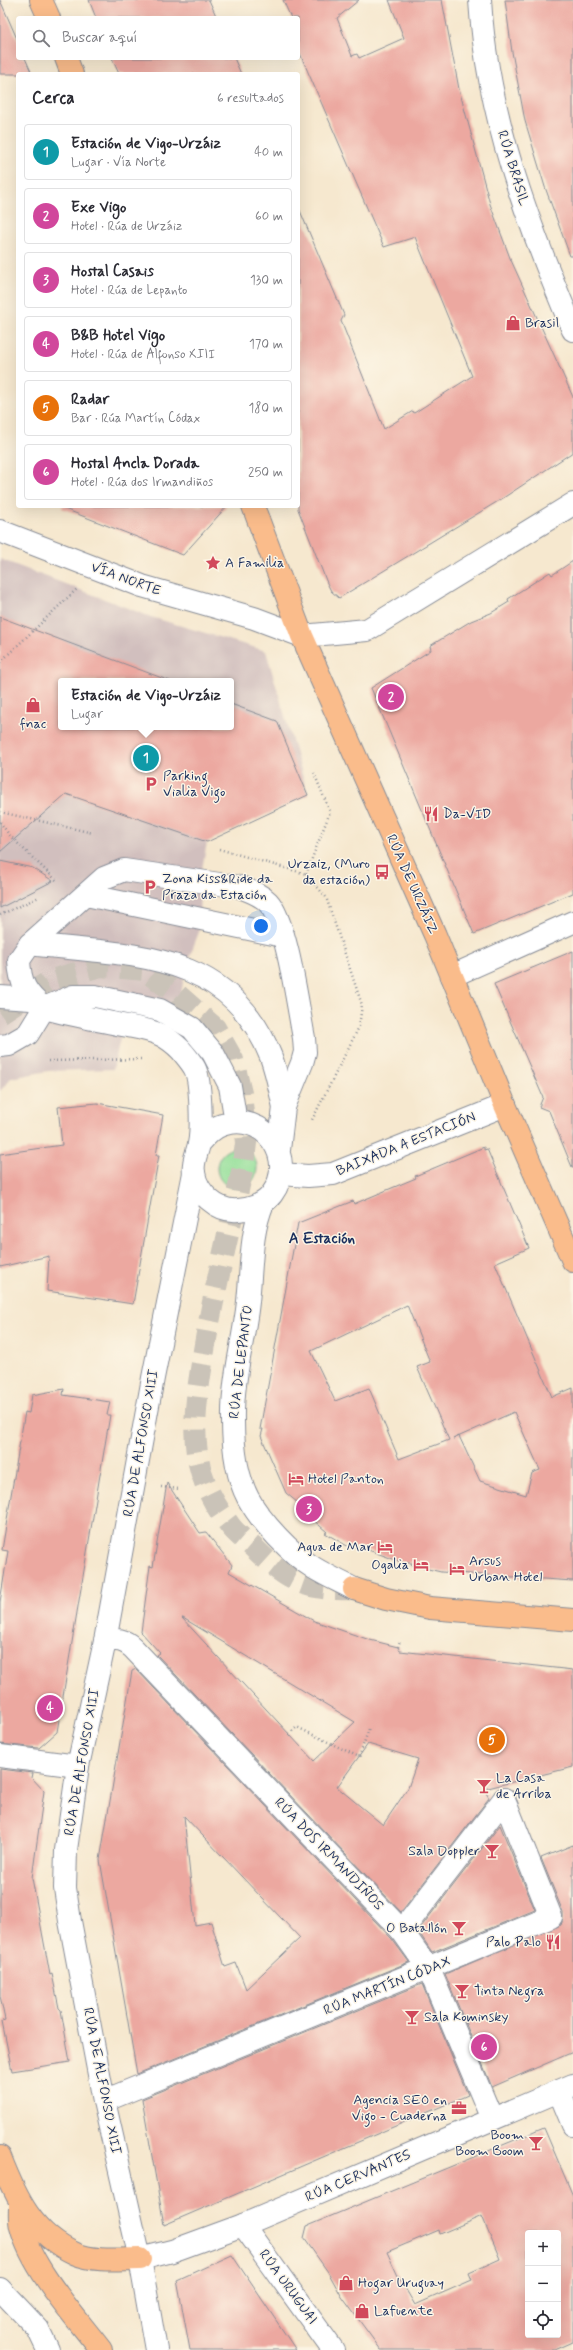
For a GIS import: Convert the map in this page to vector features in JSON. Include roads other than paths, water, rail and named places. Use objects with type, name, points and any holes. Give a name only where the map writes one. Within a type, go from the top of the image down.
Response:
[{"type":"main road","points":[[41,0],[48,16]]},
{"type":"main road","points":[[67,60],[71,72]]},
{"type":"main road","name":"RÚA DE URZÁIZ","points":[[254,508],[302,636],[452,976],[505,1105],[573,1261]]},
{"type":"main road","points":[[354,1589],[386,1599],[430,1608],[573,1620]]},
{"type":"main road","points":[[0,2157],[17,2199],[34,2223],[51,2239],[77,2254],[109,2260],[140,2258]]},
{"type":"main road","points":[[17,2199],[20,2225],[27,2244],[50,2284],[101,2350]]},
{"type":"street","name":"RÚA BRASIL","points":[[480,0],[490,90],[519,193],[573,330]]},
{"type":"street","points":[[302,636],[367,630],[573,504]]},
{"type":"street","name":"VÍA NORTE","points":[[0,531],[142,586],[254,618],[302,636]]},
{"type":"street","points":[[0,997],[37,1004],[162,1035],[180,1049],[195,1069],[200,1089],[199,1144],[194,1158],[194,1173],[198,1187],[208,1199],[220,1207],[234,1211],[249,1209],[263,1203],[278,1186],[282,1162],[279,1150],[284,1107],[305,1052],[304,1038],[283,936],[276,914],[268,902],[257,894],[240,888],[124,870],[104,878],[30,944],[19,960],[23,987],[37,1004]]},
{"type":"street","points":[[86,895],[283,936]]},
{"type":"street","points":[[452,976],[573,922]]},
{"type":"street","points":[[30,944],[152,959],[204,976],[230,993],[248,1014],[271,1057],[284,1107]]},
{"type":"street","points":[[37,1004],[72,996],[95,996],[169,1013],[192,1028],[213,1053],[230,1086],[236,1122]]},
{"type":"street","points":[[0,1046],[9,1045],[28,1034],[37,1004]]},
{"type":"street","name":"BAIXADA A ESTACIÓN","points":[[281,1174],[308,1176],[332,1174],[505,1105]]},
{"type":"street","points":[[199,1144],[209,1132],[221,1125],[236,1122],[251,1124],[264,1131],[279,1150]]},
{"type":"street","name":"RÚA DE ALFONSO XIII","points":[[156,2350],[140,2258],[104,2102],[65,1888],[66,1850],[78,1766],[105,1641],[153,1378],[194,1173]]},
{"type":"street","name":"RÚA DE LEPANTO","points":[[263,1203],[256,1217],[252,1243],[252,1278],[235,1387],[232,1421],[236,1462],[248,1498],[277,1537],[313,1567],[354,1589]]},
{"type":"street","name":"RÚA DOS IRMANDIÑOS","points":[[105,1641],[118,1639],[127,1642],[402,1931],[429,1969],[492,2119]]},
{"type":"street","points":[[0,1756],[78,1766]]},
{"type":"street","name":"RÚA MARTÍN CÓDAX","points":[[104,2102],[429,1969],[551,1917],[504,1799],[402,1931]]},
{"type":"street","points":[[566,2088],[573,2125]]},
{"type":"street","name":"RÚA CERVANTES","points":[[140,2258],[172,2251],[243,2225],[566,2088]]},
{"type":"street","name":"RÚA URUGUAI","points":[[243,2225],[333,2350]]},
{"type":"street","points":[[0,2289],[38,2330],[48,2350]]},
{"type":"tunnel","points":[[0,1013],[51,980],[101,966],[144,970],[177,994],[215,1028],[233,1060],[241,1093],[246,1143],[243,1167],[206,1338],[198,1387],[195,1423],[198,1459],[206,1485],[214,1502],[224,1517],[231,1527],[265,1559],[287,1576],[309,1586],[354,1589]]},
{"type":"place","name":"Brasil","points":[[513,323]]},
{"type":"place","name":"A Familia","points":[[213,563]]},
{"type":"place","name":"Exe Vigo","points":[[391,697]]},
{"type":"place","name":"fnac","points":[[33,705]]},
{"type":"place","name":"Estación de Vigo-Urzáiz","points":[[146,758]]},
{"type":"place","name":"Parking Vialia Vigo","points":[[151,784]]},
{"type":"place","name":"Da-VID","points":[[431,814]]},
{"type":"place","name":"Urzaiz, (Muro da estación)","points":[[382,872]]},
{"type":"place","name":"Zona Kiss&Ride da Praza da Estación","points":[[150,887]]},
{"type":"place","name":"Hotel Panton","points":[[296,1479]]},
{"type":"place","name":"Hostal Casais","points":[[309,1509]]},
{"type":"place","name":"Agua de Mar","points":[[385,1547]]},
{"type":"place","name":"Ogalia","points":[[421,1565]]},
{"type":"place","name":"Arsus Urban Hotel","points":[[457,1569]]},
{"type":"place","name":"B&B Hotel Vigo","points":[[50,1708]]},
{"type":"place","name":"Radar","points":[[492,1740]]},
{"type":"place","name":"La Casa de Arriba","points":[[484,1786]]},
{"type":"place","name":"Sala Doppler","points":[[492,1851]]},
{"type":"place","name":"O Batallón","points":[[459,1928]]},
{"type":"place","name":"Palo Palo","points":[[553,1942]]},
{"type":"place","name":"Tinta Negra","points":[[462,1991]]},
{"type":"place","name":"Sala Kominsky","points":[[412,2017]]},
{"type":"place","name":"Hostal Ancla Dorada","points":[[484,2047]]},
{"type":"place","name":"Agencia SEO en Vigo - Cuaderna","points":[[459,2108]]},
{"type":"place","name":"Boom Boom Boom","points":[[536,2143]]},
{"type":"place","name":"Hogar Uruguay","points":[[346,2283]]},
{"type":"place","name":"Lafuente","points":[[362,2311]]},
{"type":"district","name":"A Estación","points":[[322,1239]]}]
